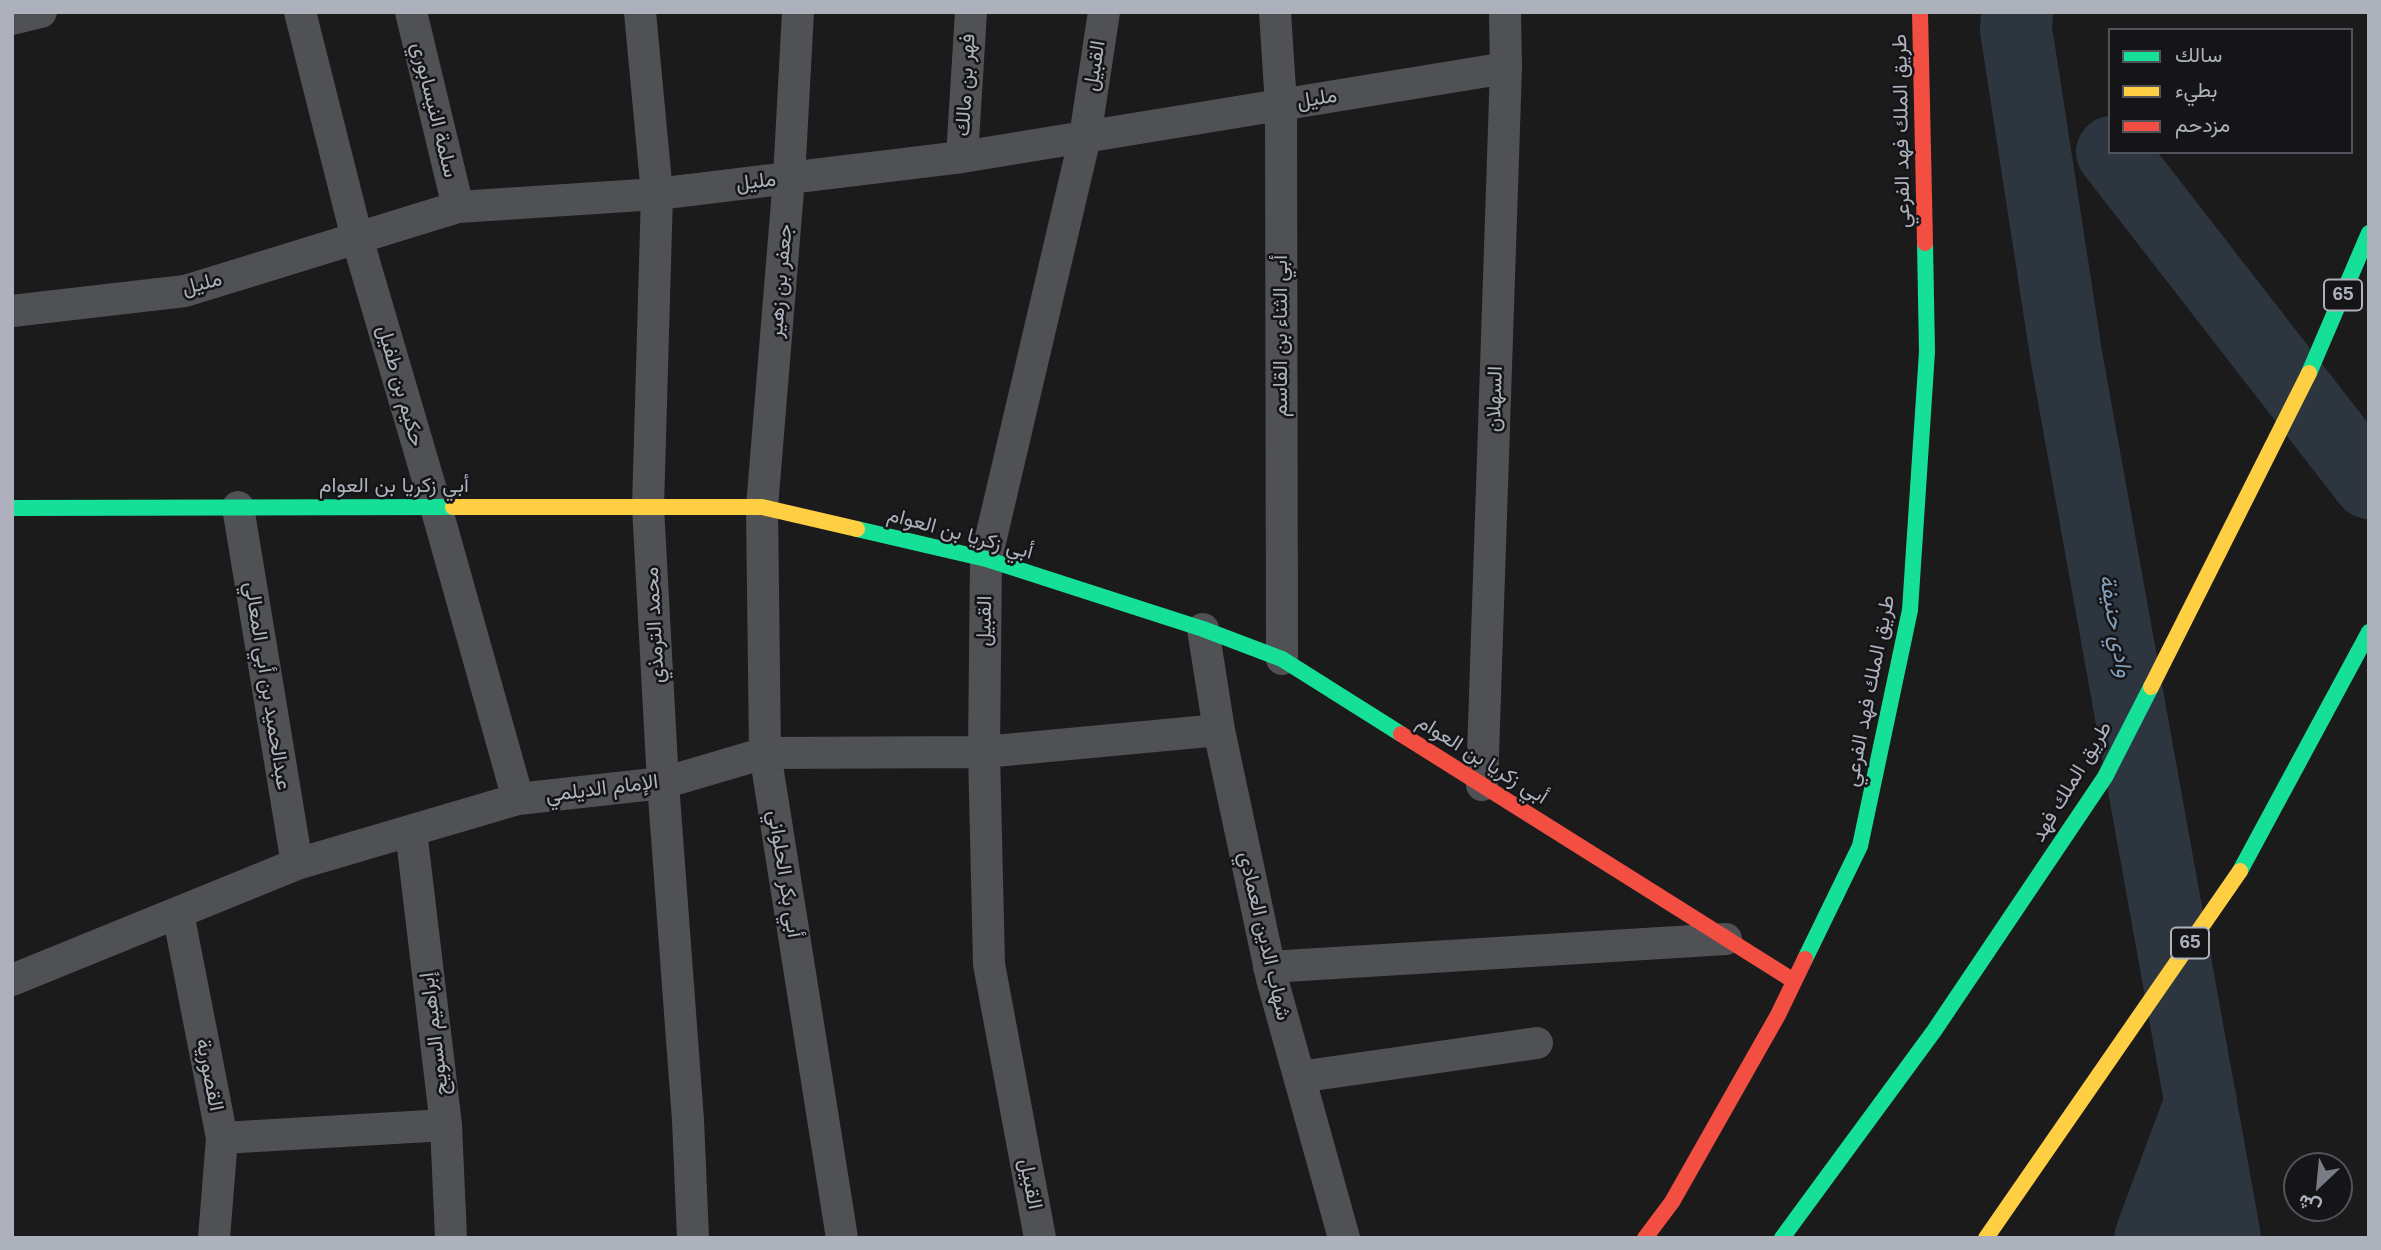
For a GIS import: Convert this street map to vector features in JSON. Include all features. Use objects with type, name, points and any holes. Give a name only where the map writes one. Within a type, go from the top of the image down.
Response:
[{"type":"main road","name":"طريق الملك فهد الفرعي","points":[[1645,1238],[1672,1202],[1778,1015],[1860,846],[1910,610],[1927,352],[1920,12]]},
{"type":"main road","name":"طريق الملك فهد","points":[[1782,1238],[1934,1031],[2105,776],[2317,357],[2369,233]]},
{"type":"main road","name":"أبي زكريا بن العوام","points":[[12,508],[762,507],[986,559],[1203,629],[1282,659],[1794,981]]},
{"type":"main road","name":"65","points":[[1986,1238],[2245,863],[2369,632]]},
{"type":"street","points":[[12,19],[41,12]]},
{"type":"street","name":"حكيم بن طفيل","points":[[300,12],[357,238],[436,507],[517,799]]},
{"type":"street","name":"سلمة النيسابوري","points":[[411,12],[458,207]]},
{"type":"street","name":"محمد الترمذي","points":[[640,12],[657,194],[649,507],[663,783],[687,1107],[693,1238]]},
{"type":"street","name":"جعفر بن زهير","points":[[762,507],[789,178],[798,12]]},
{"type":"street","name":"فهر بن مالك","points":[[962,157],[971,12]]},
{"type":"street","name":"القبيل","points":[[1040,1238],[989,964],[984,752],[986,559],[1085,137],[1104,12]]},
{"type":"street","name":"أبي الثناء بن القاسم","points":[[1275,12],[1281,105],[1282,659]]},
{"type":"street","name":"السهلان","points":[[1482,785],[1506,68],[1505,12]]},
{"type":"street","name":"مليل","points":[[12,311],[185,291],[458,207],[657,194],[962,157],[1506,68]]},
{"type":"street","name":"عبدالحميد بن أبي المعالي","points":[[238,507],[297,864]]},
{"type":"street","name":"أبي بكر الحلواني","points":[[762,507],[765,753],[842,1238]]},
{"type":"street","name":"شهاب الدين العمادي","points":[[1203,629],[1219,730],[1269,967],[1344,1238]]},
{"type":"street","name":"الإمام الديلمي","points":[[12,980],[297,864],[517,799],[663,783],[765,753],[984,752],[1219,730]]},
{"type":"street","name":"إبراهيم السويح","points":[[411,831],[446,1125],[451,1238]]},
{"type":"street","name":"القصورية","points":[[178,913],[222,1138],[215,1238]]},
{"type":"street","points":[[1269,967],[1726,939]]},
{"type":"street","points":[[1299,1077],[1537,1043]]},
{"type":"street","points":[[222,1138],[446,1125]]},
{"type":"waterway","name":"وادي حنيفة","points":[[2017,12],[2016,29],[2067,360],[2225,1238]]},
{"type":"waterway","points":[[2114,154],[2369,483]]},
{"type":"waterway","points":[[2150,1238],[2201,1101]]},
{"type":"traffic: fast","points":[[2309,373],[2369,233]]},
{"type":"traffic: fast","points":[[1805,959],[1860,846],[1910,610],[1927,352],[1925,243]]},
{"type":"traffic: fast","points":[[12,508],[453,507]]},
{"type":"traffic: fast","points":[[857,529],[986,559],[1203,629],[1282,659],[1401,734]]},
{"type":"traffic: fast","points":[[2240,871],[2369,632]]},
{"type":"traffic: fast","points":[[1782,1238],[1934,1031],[2105,777],[2151,687]]},
{"type":"traffic: slow","points":[[2151,687],[2309,373]]},
{"type":"traffic: slow","points":[[453,507],[762,507],[857,529]]},
{"type":"traffic: slow","points":[[1986,1238],[2240,871]]},
{"type":"traffic: jam","points":[[1920,12],[1925,243]]},
{"type":"traffic: jam","points":[[1401,734],[1794,981]]},
{"type":"traffic: jam","points":[[1645,1238],[1672,1202],[1778,1015],[1805,959]]}]
